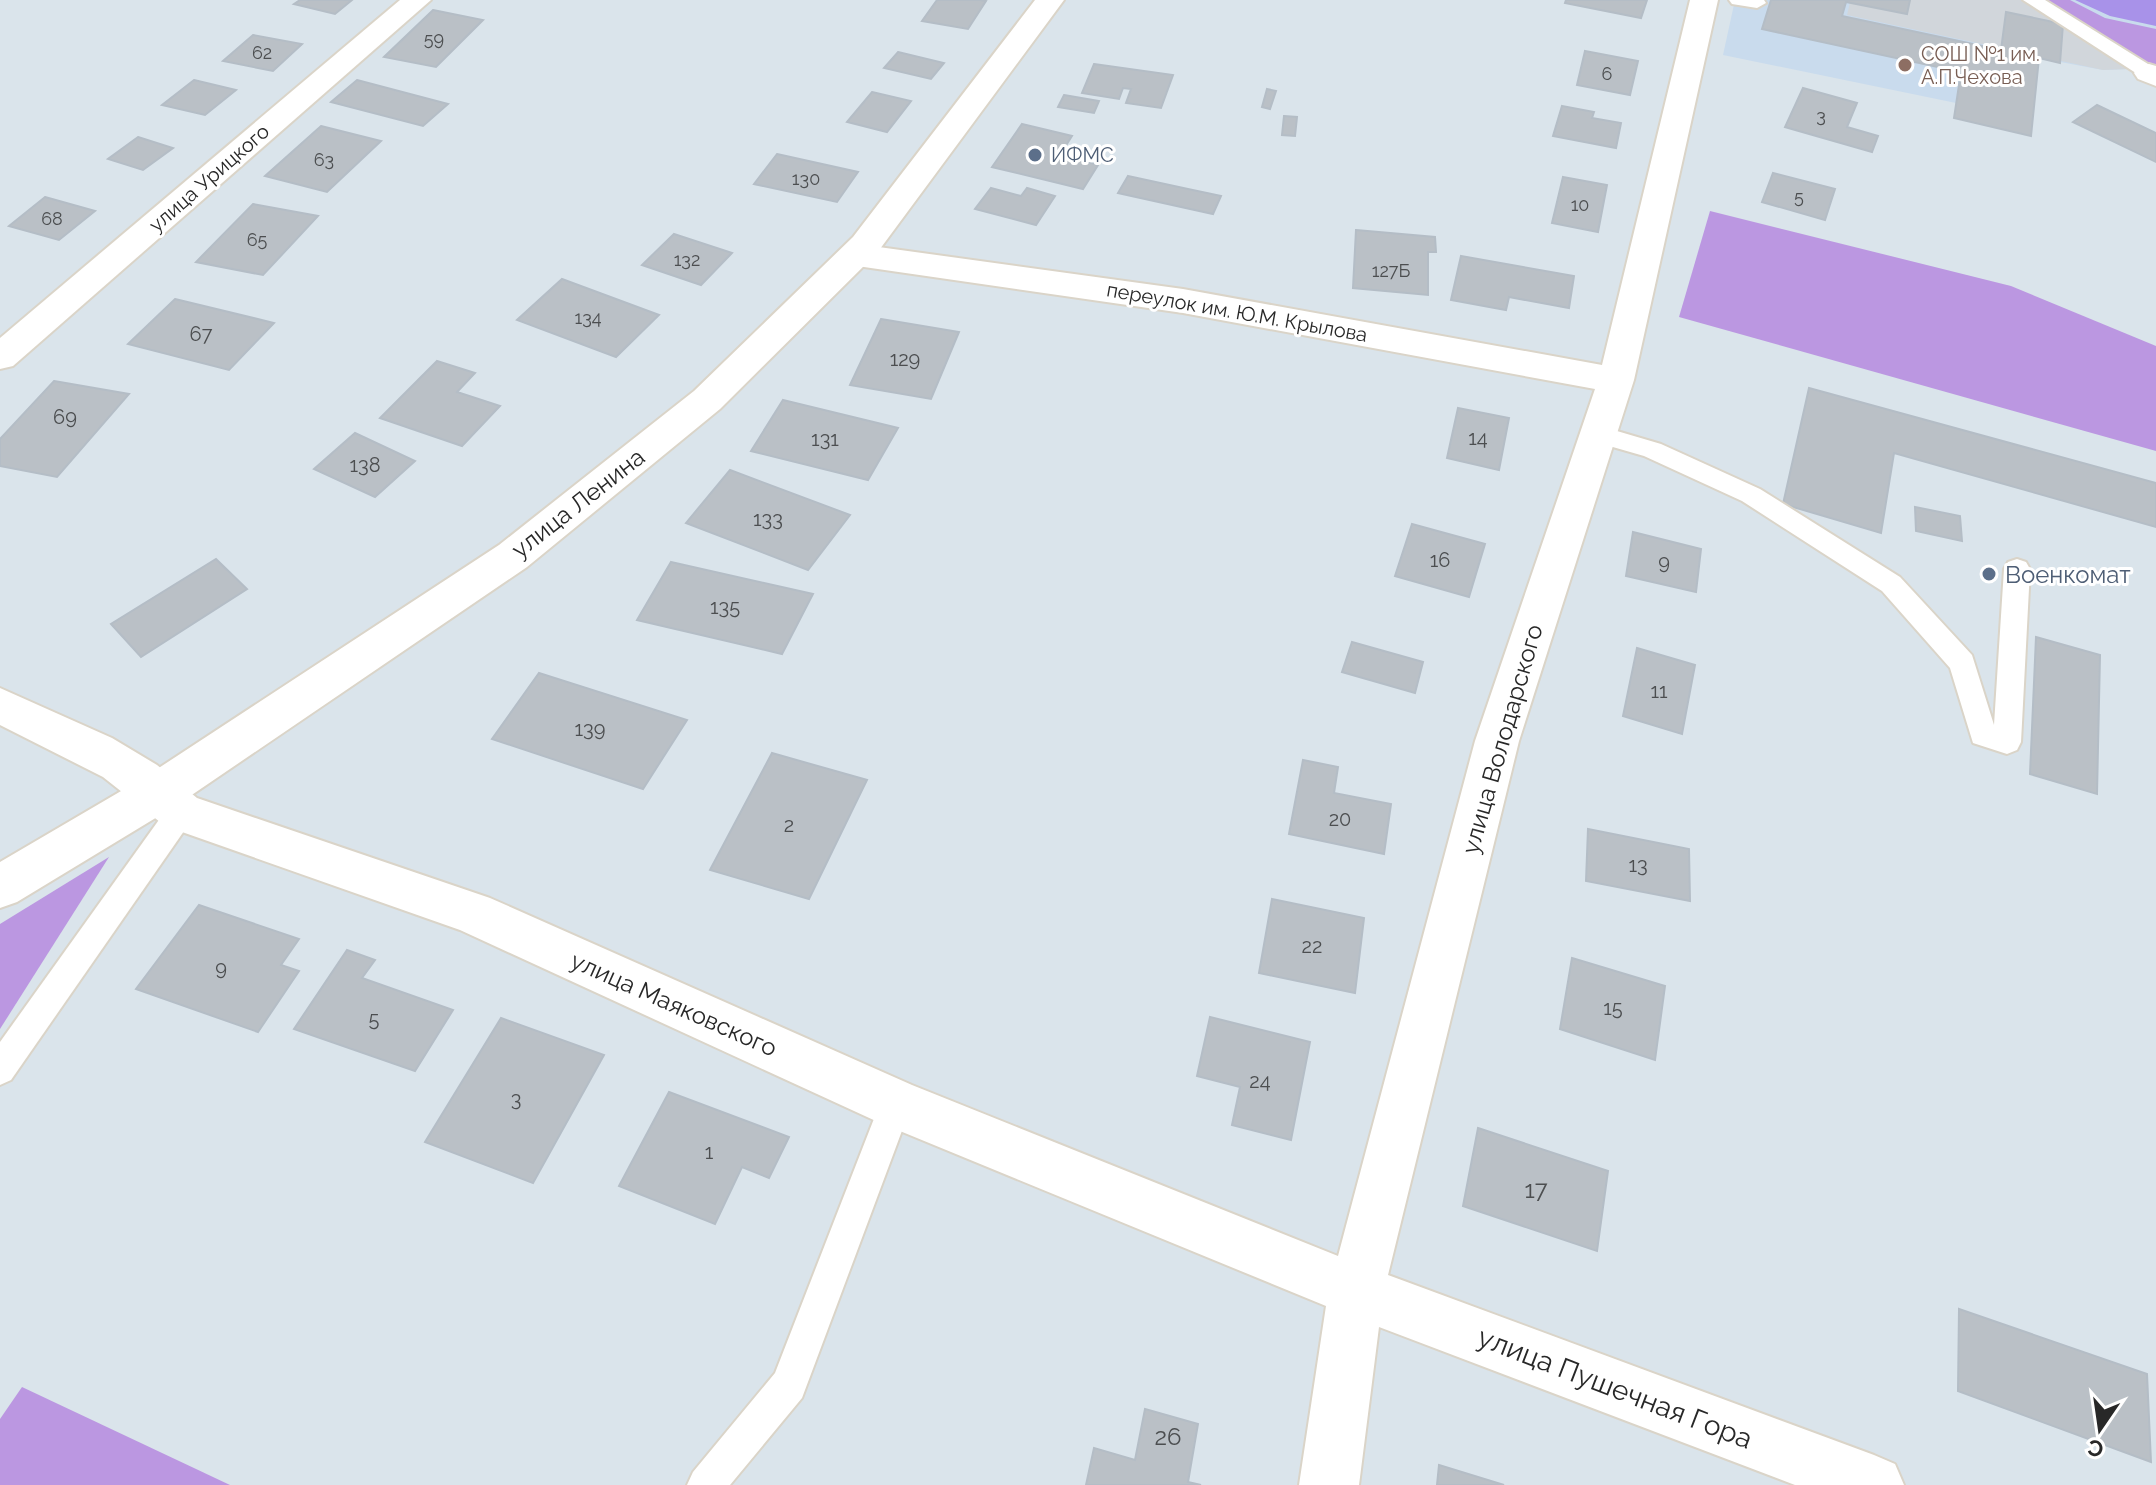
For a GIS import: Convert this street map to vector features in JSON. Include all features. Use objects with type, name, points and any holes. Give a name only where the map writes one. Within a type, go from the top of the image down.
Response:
[{"type":"street","name":"улица Урицкого","points":[[0,357],[417,0]]},
{"type":"street","name":"улица Ленина","points":[[0,887],[171,802],[513,556],[707,400],[857,255],[1050,0]]},
{"type":"street","name":"улица Володарского","points":[[1329,1485],[1356,1291],[1497,741],[1616,380],[1704,0]]},
{"type":"street","name":"переулок им. Ю.М. Крылова","points":[[857,255],[1183,301],[1616,380]]},
{"type":"street","name":"улица Маяковского","points":[[0,706],[96,749],[171,802],[473,913],[896,1104],[1356,1291]]},
{"type":"street","name":"улица Пушечная Гора","points":[[1356,1291],[1874,1485]]},
{"type":"lane","points":[[2032,0],[2152,75]]},
{"type":"lane","points":[[1600,435],[1652,450],[1751,495],[1891,584],[1962,663],[1983,735],[2007,742],[2017,569]]},
{"type":"lane","points":[[0,1069],[171,802]]},
{"type":"lane","points":[[706,1485],[789,1385],[896,1104]]},
{"type":"shaded area","name":"СОШ №1 им. А.П.Чехова","points":[[1735,0],[2156,0],[2156,68],[2103,70],[2039,58],[2031,136],[1954,118],[1956,103],[1723,55]]},
{"type":"shaded area","points":[[1910,0],[2047,0],[2156,68],[2103,70],[1847,15],[1850,2],[1907,14]]},
{"type":"shaded area","points":[[2047,0],[2070,0],[2105,18],[2156,29],[2156,68]]},
{"type":"shaded area","points":[[2075,0],[2156,0],[2156,26],[2110,16]]},
{"type":"shaded area","points":[[1710,211],[2011,286],[2156,346],[2156,451],[1679,317]]},
{"type":"shaded area","points":[[109,857],[0,1029],[0,924]]},
{"type":"shaded area","points":[[22,1387],[230,1485],[0,1485],[0,1419]]},
{"type":"building","points":[[300,0],[352,0],[335,14],[294,4]]},
{"type":"building","points":[[937,0],[986,1],[968,29],[922,21]]},
{"type":"building","points":[[1566,0],[1647,0],[1641,18],[1565,3]]},
{"type":"building","points":[[1771,0],[1910,0],[1907,14],[1846,2],[1842,16],[2001,50],[2006,12],[2063,24],[2060,63],[2039,58],[2031,136],[1954,118],[1961,72],[1762,29]]},
{"type":"building","points":[[433,10],[483,20],[436,67],[384,57]]},
{"type":"building","points":[[253,35],[302,44],[273,71],[223,61]]},
{"type":"building","points":[[1585,51],[1638,61],[1630,95],[1577,85]]},
{"type":"building","points":[[898,52],[944,63],[931,79],[884,68]]},
{"type":"building","points":[[1094,64],[1173,75],[1161,108],[1126,103],[1131,89],[1123,88],[1119,99],[1082,93]]},
{"type":"building","points":[[194,80],[236,90],[205,115],[162,105]]},
{"type":"building","points":[[357,80],[448,104],[423,126],[331,102]]},
{"type":"building","points":[[1803,88],[1857,103],[1847,127],[1878,136],[1872,152],[1785,127]]},
{"type":"building","points":[[1267,89],[1276,91],[1270,109],[1262,107]]},
{"type":"building","points":[[872,92],[911,101],[887,132],[847,122]]},
{"type":"building","points":[[1064,95],[1099,101],[1094,113],[1058,107]]},
{"type":"building","points":[[2097,105],[2156,133],[2156,162],[2073,122]]},
{"type":"building","points":[[1562,106],[1594,112],[1592,118],[1621,123],[1616,148],[1553,136]]},
{"type":"building","points":[[1284,116],[1297,117],[1295,136],[1282,135]]},
{"type":"building","points":[[1022,124],[1072,136],[1060,155],[1098,165],[1083,189],[992,167]]},
{"type":"building","points":[[321,126],[381,141],[327,192],[265,176]]},
{"type":"building","points":[[138,137],[173,148],[143,170],[108,159]]},
{"type":"building","points":[[777,154],[858,172],[837,202],[754,184]]},
{"type":"building","points":[[1773,173],[1835,189],[1825,220],[1762,202]]},
{"type":"building","points":[[1128,176],[1221,196],[1213,214],[1118,193]]},
{"type":"building","points":[[1563,177],[1607,185],[1598,232],[1552,223]]},
{"type":"building","points":[[991,188],[1021,196],[1027,188],[1055,196],[1036,225],[975,209]]},
{"type":"building","points":[[45,197],[95,211],[59,240],[9,226]]},
{"type":"building","points":[[253,204],[318,216],[263,275],[196,262]]},
{"type":"building","points":[[1356,230],[1435,237],[1436,252],[1428,252],[1428,295],[1353,288]]},
{"type":"building","points":[[674,234],[732,253],[701,285],[642,265]]},
{"type":"building","points":[[1461,256],[1574,276],[1569,308],[1509,297],[1506,310],[1451,300]]},
{"type":"building","points":[[562,279],[659,315],[616,357],[517,320]]},
{"type":"building","points":[[175,299],[274,323],[229,370],[128,344]]},
{"type":"building","points":[[881,319],[959,332],[931,399],[850,385]]},
{"type":"building","points":[[437,361],[475,373],[457,392],[500,406],[462,446],[380,418]]},
{"type":"building","points":[[54,381],[129,394],[57,477],[0,466],[0,439]]},
{"type":"building","points":[[1809,388],[2156,483],[2156,527],[1894,453],[1881,533],[1783,504]]},
{"type":"building","points":[[783,400],[898,428],[868,480],[751,451]]},
{"type":"building","points":[[1458,408],[1509,418],[1499,470],[1447,458]]},
{"type":"building","points":[[355,433],[415,461],[375,497],[314,469]]},
{"type":"building","points":[[730,470],[850,515],[808,570],[686,523]]},
{"type":"building","points":[[1915,507],[1960,516],[1962,541],[1916,531]]},
{"type":"building","points":[[1412,524],[1485,544],[1469,597],[1395,576]]},
{"type":"building","points":[[1633,532],[1701,549],[1696,592],[1626,576]]},
{"type":"building","points":[[216,559],[247,589],[141,657],[111,624]]},
{"type":"building","points":[[671,562],[813,594],[782,654],[637,620]]},
{"type":"building","points":[[2036,637],[2100,655],[2097,794],[2030,774]]},
{"type":"building","points":[[1352,642],[1423,662],[1415,693],[1342,672]]},
{"type":"building","points":[[1637,648],[1695,665],[1682,734],[1623,716]]},
{"type":"building","points":[[539,673],[687,720],[643,789],[492,739]]},
{"type":"building","points":[[772,753],[867,780],[809,899],[710,870]]},
{"type":"building","points":[[1303,760],[1338,767],[1334,793],[1391,804],[1384,854],[1289,834]]},
{"type":"building","points":[[1588,829],[1689,849],[1690,901],[1586,881]]},
{"type":"building","points":[[1272,899],[1364,918],[1355,993],[1259,973]]},
{"type":"building","points":[[199,905],[299,939],[281,965],[299,971],[258,1032],[136,989]]},
{"type":"building","points":[[347,950],[375,960],[362,978],[453,1010],[415,1071],[294,1029]]},
{"type":"building","points":[[1572,958],[1665,986],[1655,1060],[1560,1029]]},
{"type":"building","points":[[1210,1017],[1310,1042],[1291,1140],[1232,1125],[1240,1087],[1197,1076]]},
{"type":"building","points":[[501,1018],[604,1055],[533,1183],[425,1142]]},
{"type":"building","points":[[669,1092],[789,1137],[769,1178],[742,1167],[715,1224],[619,1186]]},
{"type":"building","points":[[1478,1128],[1608,1171],[1597,1251],[1463,1206]]},
{"type":"building","points":[[1959,1309],[2147,1374],[2151,1462],[1958,1391]]},
{"type":"building","points":[[1145,1409],[1198,1424],[1188,1482],[1201,1485],[1086,1485],[1094,1448],[1135,1460]]},
{"type":"building","points":[[1439,1465],[1504,1485],[1437,1485]]},
{"type":"place","name":"СОШ №1 им. А.П.Чехова","points":[[1905,65]]},
{"type":"place","name":"ИФМС","points":[[1035,155]]},
{"type":"place","name":"Военкомат","points":[[1989,574]]}]
